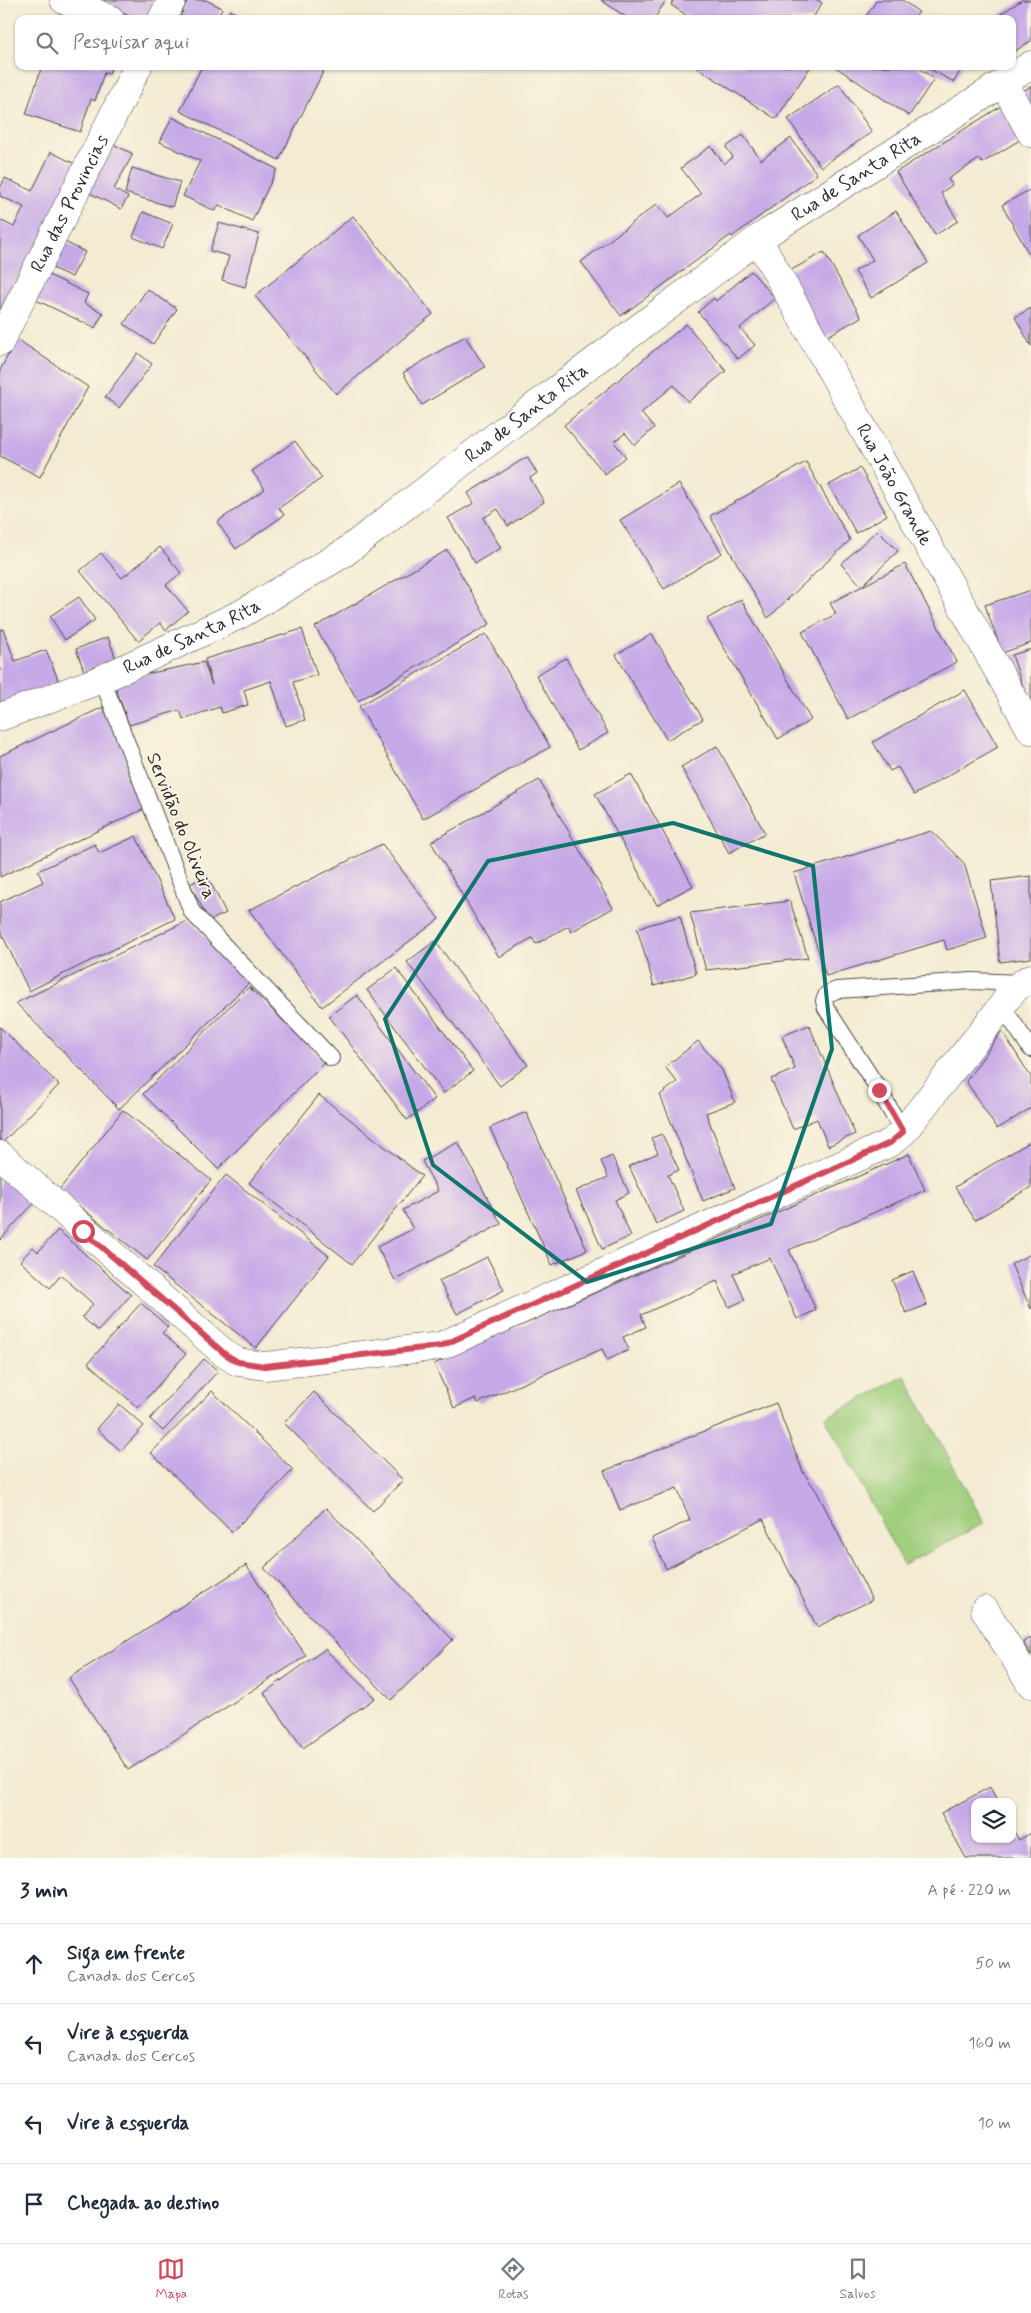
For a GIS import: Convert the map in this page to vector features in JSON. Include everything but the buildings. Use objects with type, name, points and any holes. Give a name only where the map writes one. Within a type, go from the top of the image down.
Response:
[{"type":"street","points":[[64,0],[100,15]]},
{"type":"street","points":[[164,15],[172,0]]},
{"type":"street","name":"Rua de Santa Rita","points":[[0,717],[102,679],[242,614],[344,553],[572,378],[758,239],[1004,84],[1031,65]]},
{"type":"street","name":"Rua das Provincias","points":[[0,342],[136,70]]},
{"type":"street","points":[[1004,84],[1031,133]]},
{"type":"street","name":"Rua João Grande","points":[[758,239],[1031,730]]},
{"type":"street","points":[[0,1155],[225,1354],[238,1362],[265,1366],[441,1346],[897,1138],[1002,1006],[1011,992],[1026,981]]},
{"type":"street","points":[[985,1610],[1031,1684]]},
{"type":"lane","name":"Servidão do Oliveira","points":[[102,679],[192,912],[330,1058]]},
{"type":"lane","points":[[897,1138],[879,1090],[826,1008],[824,1001],[827,994],[837,990],[972,981],[1026,981]]},
{"type":"lane","points":[[1002,1006],[1031,1048]]},
{"type":"highlighted area","points":[[673,823],[813,866],[832,1049],[771,1224],[587,1282],[433,1165],[385,1019],[488,861]]},
{"type":"green space","points":[[905,1376],[984,1523],[904,1565],[825,1418]]},
{"type":"route","points":[[83,1231],[225,1354],[238,1362],[251,1366],[265,1366],[441,1346],[890,1143],[903,1132],[879,1090]]}]
